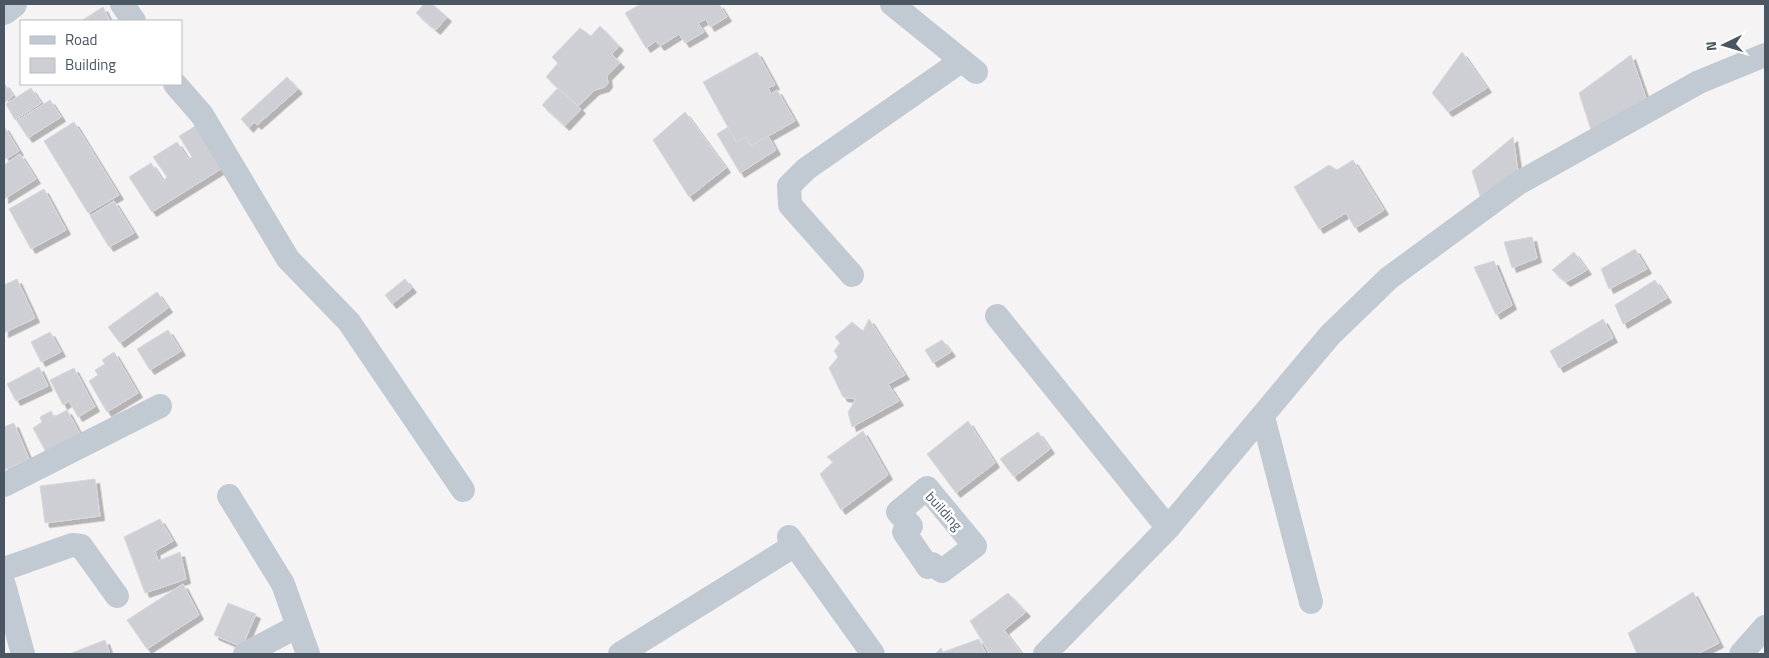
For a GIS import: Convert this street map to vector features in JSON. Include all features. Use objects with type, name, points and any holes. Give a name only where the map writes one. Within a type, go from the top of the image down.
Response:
[{"type":"street","points":[[4,11],[13,4]]},
{"type":"street","points":[[122,4],[133,20]]},
{"type":"street","points":[[852,275],[790,205],[789,186],[806,169],[968,66],[892,4]]},
{"type":"street","points":[[1045,654],[1168,528],[1330,335],[1389,278],[1517,184],[1699,82],[1765,55]]},
{"type":"street","points":[[176,85],[202,115],[288,259],[348,322],[464,490]]},
{"type":"street","points":[[997,316],[1168,528]]},
{"type":"street","points":[[4,485],[160,406]]},
{"type":"street","points":[[1263,416],[1311,602]]},
{"type":"street","points":[[229,496],[283,584],[308,654]]},
{"type":"street","points":[[620,654],[792,541],[873,654]]},
{"type":"street","points":[[4,569],[72,545],[81,546],[117,596]]},
{"type":"street","points":[[4,585],[23,654]]},
{"type":"street","points":[[245,654],[298,626]]},
{"type":"street","points":[[1741,654],[1765,627]]},
{"type":"building","points":[[424,4],[432,4],[447,17],[436,30],[416,13]]},
{"type":"building","points":[[641,4],[719,4],[727,17],[710,27],[706,19],[698,23],[704,32],[685,43],[679,34],[660,46],[656,41],[646,48],[625,13]]},
{"type":"building","points":[[103,7],[110,20],[83,20]]},
{"type":"building","points":[[600,26],[619,46],[612,54],[620,63],[607,76],[608,83],[605,87],[595,90],[578,106],[546,77],[558,63],[552,57],[580,28],[591,36]]},
{"type":"building","points":[[757,52],[775,85],[768,88],[771,94],[777,90],[795,121],[751,146],[746,137],[736,142],[703,82]]},
{"type":"building","points":[[1462,52],[1487,88],[1448,112],[1432,93]]},
{"type":"building","points":[[1631,55],[1646,98],[1591,130],[1579,93]]},
{"type":"building","points":[[287,77],[298,89],[257,125],[254,122],[249,128],[241,119]]},
{"type":"building","points":[[4,83],[13,96],[4,103]]},
{"type":"building","points":[[31,88],[41,103],[15,120],[6,104]]},
{"type":"building","points":[[558,88],[581,109],[565,126],[542,105]]},
{"type":"building","points":[[50,100],[61,117],[28,138],[17,121]]},
{"type":"building","points":[[685,112],[726,168],[689,197],[653,140]]},
{"type":"building","points":[[74,122],[119,195],[88,213],[44,141]]},
{"type":"building","points":[[197,125],[224,167],[152,212],[129,177],[151,163],[163,181],[167,177],[153,157],[177,142],[188,159],[192,157],[179,136]]},
{"type":"building","points":[[4,126],[19,151],[6,159],[4,156]]},
{"type":"building","points":[[728,127],[736,142],[746,137],[751,146],[768,136],[776,150],[740,173],[717,134]]},
{"type":"building","points":[[1513,137],[1518,171],[1480,196],[1472,171]]},
{"type":"building","points":[[20,154],[36,179],[4,199],[4,165]]},
{"type":"building","points":[[1353,160],[1384,210],[1355,228],[1346,213],[1319,229],[1294,187],[1329,165],[1337,170]]},
{"type":"building","points":[[44,189],[66,230],[31,249],[9,209]]},
{"type":"building","points":[[114,201],[134,233],[109,247],[90,216]]},
{"type":"building","points":[[1532,237],[1537,258],[1512,268],[1504,242]]},
{"type":"building","points":[[1635,249],[1647,269],[1609,289],[1601,269]]},
{"type":"building","points":[[1574,252],[1587,270],[1566,282],[1552,270]]},
{"type":"building","points":[[1494,261],[1512,305],[1496,315],[1474,267]]},
{"type":"building","points":[[17,279],[35,318],[4,333],[4,285]]},
{"type":"building","points":[[405,279],[412,288],[392,304],[385,295]]},
{"type":"building","points":[[1655,280],[1667,298],[1623,324],[1615,305]]},
{"type":"building","points":[[157,292],[168,308],[120,343],[108,327]]},
{"type":"building","points":[[869,319],[905,375],[888,384],[899,401],[852,427],[848,412],[856,399],[843,397],[829,368],[838,357],[834,351],[840,343],[835,337],[852,322],[863,331]]},
{"type":"building","points":[[1603,319],[1613,338],[1559,368],[1550,351]]},
{"type":"building","points":[[168,330],[181,351],[150,370],[137,349]]},
{"type":"building","points":[[50,332],[61,352],[41,362],[31,342]]},
{"type":"building","points":[[942,340],[951,352],[933,363],[925,350]]},
{"type":"building","points":[[114,352],[138,393],[107,412],[89,381],[98,375],[95,370],[105,364],[102,360]]},
{"type":"building","points":[[39,367],[48,386],[16,401],[7,384]]},
{"type":"building","points":[[74,368],[95,407],[78,417],[69,401],[63,405],[50,380]]},
{"type":"building","points":[[67,410],[81,436],[47,454],[33,428],[42,422],[40,417],[51,411],[54,417]]},
{"type":"building","points":[[968,421],[995,463],[956,493],[927,454]]},
{"type":"building","points":[[14,423],[29,459],[4,470],[4,427]]},
{"type":"building","points":[[863,431],[888,475],[841,510],[820,474],[833,462],[827,457]]},
{"type":"building","points":[[1038,432],[1050,449],[1014,477],[1000,459]]},
{"type":"building","points":[[95,479],[100,516],[45,523],[40,486]]},
{"type":"building","points":[[160,519],[173,541],[155,551],[158,561],[180,552],[186,579],[145,593],[124,537]]},
{"type":"building","points":[[183,584],[199,615],[147,649],[127,620]]},
{"type":"building","points":[[1693,592],[1719,643],[1697,654],[1637,654],[1628,633]]},
{"type":"building","points":[[1008,593],[1026,612],[1004,630],[1022,654],[990,654],[970,621]]},
{"type":"building","points":[[228,603],[256,614],[242,647],[214,635]]},
{"type":"building","points":[[979,639],[986,654],[944,654],[943,652]]},
{"type":"building","points":[[105,640],[110,654],[69,654]]},
{"type":"building","points":[[941,648],[944,654],[935,654]]}]
